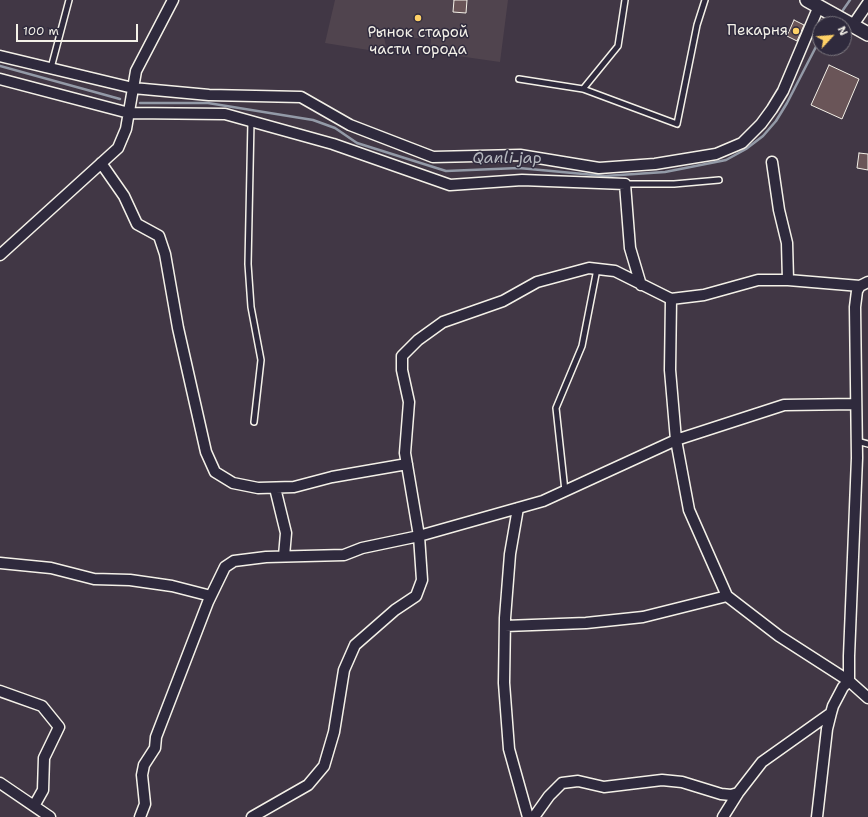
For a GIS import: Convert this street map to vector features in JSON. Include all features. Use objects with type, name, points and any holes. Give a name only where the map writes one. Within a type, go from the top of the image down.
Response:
[{"type":"main road","points":[[813,3],[868,34]]},
{"type":"street","points":[[0,255],[26,234],[118,148],[126,129],[136,71],[173,0]]},
{"type":"street","points":[[0,56],[133,88],[209,95],[301,97],[350,125],[433,157],[520,155],[599,168],[655,164],[716,154],[742,142],[761,124],[772,110],[783,91],[813,3]]},
{"type":"street","points":[[853,25],[868,3]]},
{"type":"street","points":[[0,79],[128,113],[225,114],[333,144],[450,185],[522,180],[625,184],[630,248],[641,285]]},
{"type":"street","points":[[772,162],[779,210],[787,243],[788,280]]},
{"type":"street","points":[[101,163],[124,196],[137,224],[159,236],[166,254],[178,328],[206,452],[215,472],[233,483],[258,488],[275,488],[294,487],[332,477],[407,464]]},
{"type":"street","points":[[252,817],[308,785],[324,766],[334,732],[344,670],[355,645],[395,610],[416,596],[422,580],[419,536],[405,453],[408,402],[402,370],[402,356],[418,340],[443,322],[503,301],[537,282],[565,273],[589,268],[615,271],[671,299],[704,295],[758,280],[864,284]]},
{"type":"street","points":[[817,817],[827,729],[831,713],[843,687],[850,681],[857,441],[855,307],[857,291],[864,284]]},
{"type":"street","points":[[671,299],[670,370],[676,440],[689,510],[727,596],[779,636],[850,681],[868,698]]},
{"type":"street","points":[[140,817],[145,804],[142,776],[144,765],[155,748],[156,737],[191,642],[211,596],[225,568],[234,561],[250,558],[344,554],[362,548],[419,536],[543,502],[676,440],[784,404],[856,404]]},
{"type":"street","points":[[275,488],[286,533],[284,556]]},
{"type":"street","points":[[518,508],[510,554],[505,626],[504,683],[509,749],[528,817]]},
{"type":"street","points":[[0,563],[51,568],[94,579],[130,580],[172,586],[211,596]]},
{"type":"street","points":[[505,626],[586,623],[643,617],[727,596]]},
{"type":"street","points":[[0,691],[42,706],[59,727],[44,758],[43,790],[34,806]]},
{"type":"street","points":[[723,817],[738,793],[762,762],[831,713]]},
{"type":"street","points":[[534,817],[562,783],[578,782],[604,787],[662,780],[682,782],[721,794],[731,795],[738,793]]},
{"type":"street","points":[[0,783],[50,817]]},
{"type":"lane","points":[[51,68],[69,0]]},
{"type":"lane","points":[[583,89],[618,46],[625,0]]},
{"type":"lane","points":[[519,79],[583,89],[677,124],[697,25],[705,0]]},
{"type":"lane","points":[[251,121],[248,264],[251,307],[261,360],[254,422]]},
{"type":"lane","points":[[625,184],[674,184],[719,180]]},
{"type":"lane","points":[[565,491],[556,408],[582,346],[597,269]]},
{"type":"lane","points":[[857,441],[868,444]]},
{"type":"shaded area","name":"Рынок старой части города","points":[[335,0],[508,0],[500,62],[430,52],[431,39],[384,36],[387,53],[325,43]]},
{"type":"building","points":[[454,0],[467,0],[466,13],[453,12]]},
{"type":"building","name":"Пекарня","points":[[794,20],[804,25],[797,41],[787,36]]},
{"type":"building","points":[[829,65],[859,79],[842,119],[811,105]]},
{"type":"building","points":[[859,153],[868,154],[868,170],[857,168]]},
{"type":"waterway","name":"Qanli jap","points":[[843,10],[850,0]]},
{"type":"waterway","name":"Qanli jap","points":[[140,103],[208,103],[313,120],[335,128],[357,143],[446,171],[519,168],[605,176],[665,172],[726,160],[746,149],[763,136],[776,121],[787,103],[812,55]]},
{"type":"waterway","points":[[0,66],[120,99]]},
{"type":"place","name":"Рынок старой части города","points":[[418,18]]},
{"type":"place","name":"Пекарня","points":[[796,31]]}]
